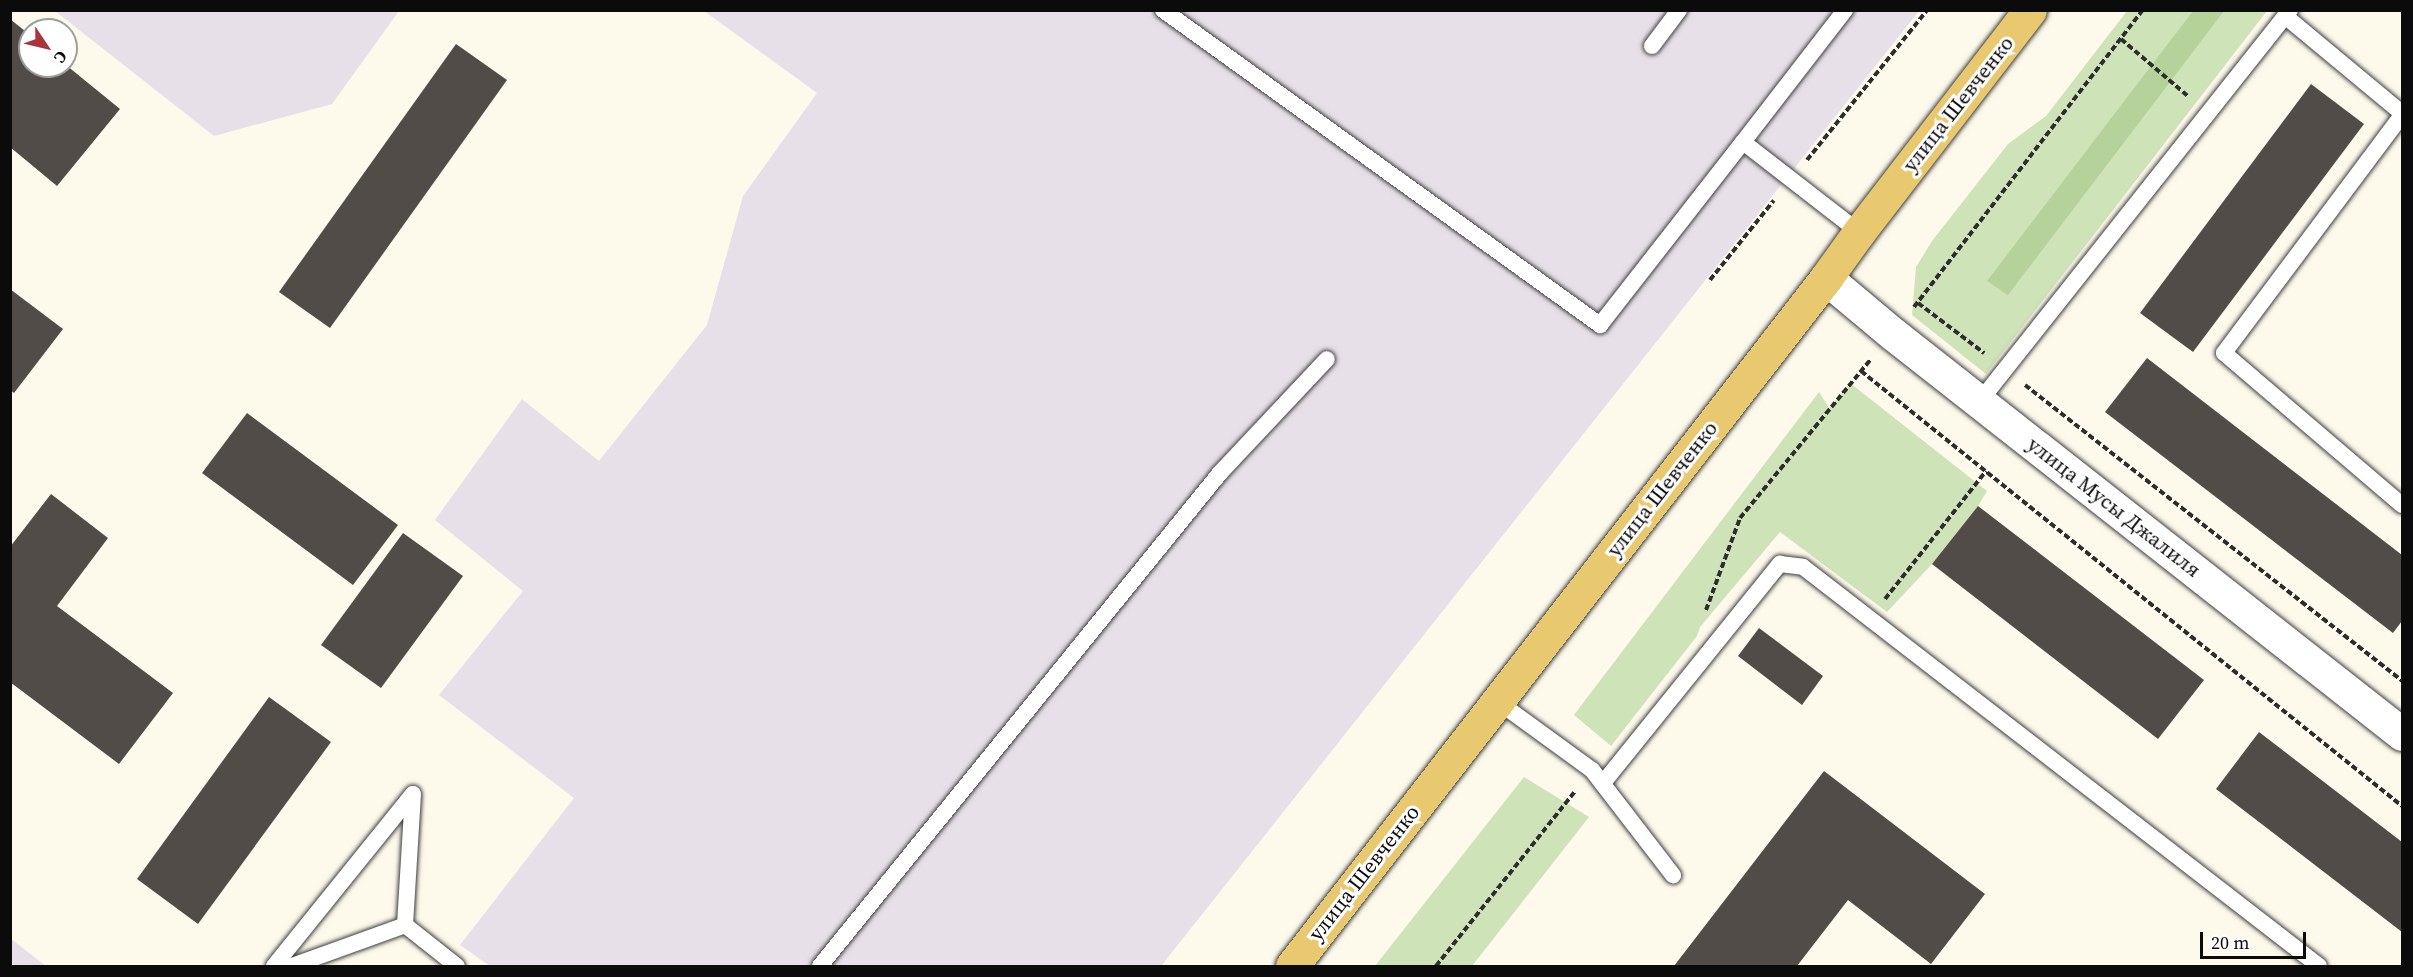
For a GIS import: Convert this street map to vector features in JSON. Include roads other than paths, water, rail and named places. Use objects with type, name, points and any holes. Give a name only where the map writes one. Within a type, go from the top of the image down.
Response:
[{"type":"main road","name":"улица Шевченко","points":[[1292,966],[1827,278],[1859,232],[2030,10]]},
{"type":"street","name":"улица Мусы Джалиля","points":[[1827,278],[1893,334],[2403,734]]},
{"type":"lane","points":[[1163,10],[1600,325],[1845,10]]},
{"type":"lane","points":[[1652,46],[1679,10]]},
{"type":"lane","points":[[1980,401],[2288,13],[2403,114],[2224,353],[2403,505]]},
{"type":"lane","points":[[1743,142],[1859,232]]},
{"type":"lane","points":[[820,966],[1220,473],[1327,358]]},
{"type":"lane","points":[[1603,783],[1780,564],[1803,567],[2319,966]]},
{"type":"lane","points":[[1497,700],[1592,770],[1673,875]]},
{"type":"lane","points":[[274,966],[413,794],[405,925]]},
{"type":"lane","points":[[292,966],[405,925]]},
{"type":"lane","points":[[405,925],[458,966]]}]
